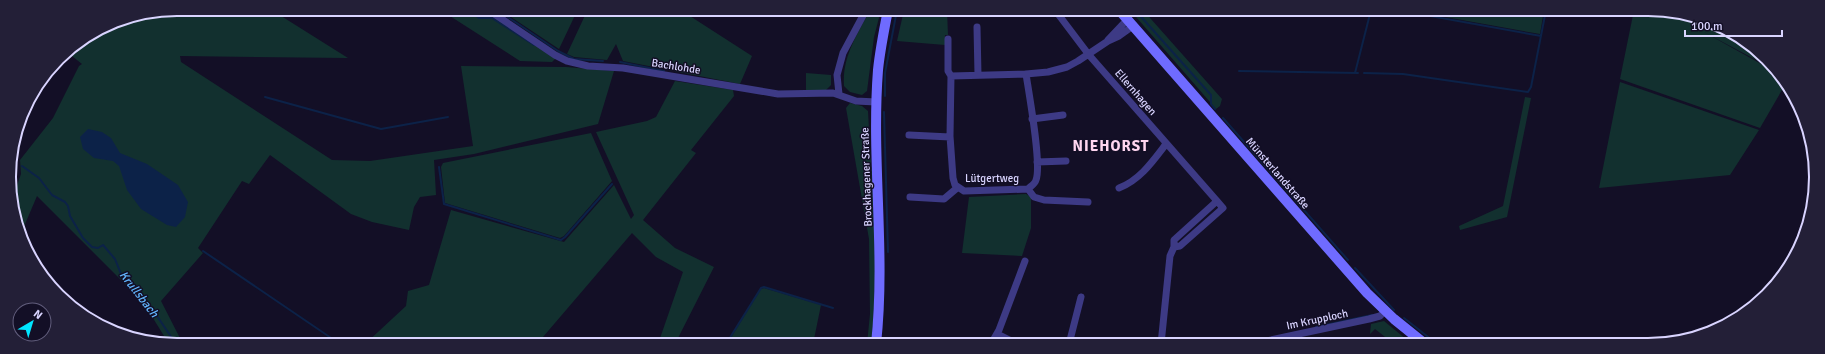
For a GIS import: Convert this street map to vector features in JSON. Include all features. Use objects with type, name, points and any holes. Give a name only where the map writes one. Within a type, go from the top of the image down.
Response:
[{"type":"main road","name":"Brockhagener Straße","points":[[876,338],[880,275],[876,102],[878,69],[887,16]]},
{"type":"main road","name":"Münsterlandstraße","points":[[1124,16],[1385,311],[1418,338]]},
{"type":"street","name":"Bachlohde","points":[[497,16],[555,55],[567,61],[581,64],[623,68],[778,94],[839,94],[856,101],[876,102]]},
{"type":"street","points":[[839,94],[837,75],[843,53],[863,16]]},
{"type":"street","name":"Ellernhagen","points":[[1060,16],[1089,55],[1223,208],[1180,246],[1174,247],[1170,256],[1162,338]]},
{"type":"street","points":[[951,76],[1026,74],[1048,72],[1067,67],[1089,55],[1108,41],[1119,36],[1130,23]]},
{"type":"street","points":[[977,27],[978,75]]},
{"type":"street","name":"Lütgertweg","points":[[948,39],[948,71],[951,76],[950,137],[953,178],[958,188],[964,191],[978,192],[1028,189],[1036,179],[1037,162],[1026,74]]},
{"type":"street","points":[[1032,119],[1063,115]]},
{"type":"street","points":[[909,135],[950,137]]},
{"type":"street","points":[[1119,188],[1129,184],[1142,173],[1166,144]]},
{"type":"street","points":[[1037,162],[1066,161]]},
{"type":"street","name":"Lütgertweg","points":[[910,197],[944,199],[958,188]]},
{"type":"street","name":"Lütgertweg","points":[[1028,189],[1034,197],[1044,200],[1088,202]]},
{"type":"street","points":[[995,338],[1025,261]]},
{"type":"street","points":[[1070,338],[1081,296]]},
{"type":"street","name":"Im Krupploch","points":[[1280,338],[1370,319],[1380,316],[1385,311]]},
{"type":"street","points":[[997,334],[1005,338]]},
{"type":"green space","points":[[166,16],[281,16],[348,58],[180,56],[181,62],[332,160],[370,161],[473,146],[461,66],[566,67],[614,71],[598,124],[474,154],[434,160],[436,195],[420,197],[414,207],[409,230],[372,222],[351,214],[270,155],[249,184],[242,181],[198,248],[203,253],[161,301],[180,338],[166,338],[143,302],[37,196],[24,227],[21,219],[16,188],[21,174],[20,160],[53,118],[79,66],[82,64],[71,56],[79,49],[115,28],[135,21]]},
{"type":"green space","points":[[450,16],[492,16],[556,58],[552,62],[520,61]]},
{"type":"green space","points":[[510,16],[575,16],[559,49]]},
{"type":"green space","points":[[585,16],[690,16],[752,56],[740,84],[623,61],[616,44],[607,60],[574,57],[567,54]]},
{"type":"green space","points":[[867,16],[879,16],[874,37],[867,91],[862,95],[850,92],[844,86],[845,65],[851,46]]},
{"type":"green space","points":[[903,16],[947,16],[948,35],[945,35],[945,45],[897,41]]},
{"type":"green space","points":[[1135,16],[1148,16],[1222,99],[1220,106],[1216,109]]},
{"type":"green space","points":[[1440,16],[1543,16],[1540,34]]},
{"type":"green space","points":[[1633,16],[1659,16],[1690,21],[1710,28],[1737,43],[1762,63],[1702,31],[1764,66],[1783,89],[1760,128],[1620,79]]},
{"type":"green space","points":[[806,73],[831,75],[831,85],[826,90],[806,90]]},
{"type":"green space","points":[[675,81],[733,90],[734,96],[691,150],[696,153],[643,220],[675,248],[714,267],[678,338],[660,338],[683,272],[656,257],[632,233],[542,338],[371,338],[406,306],[408,291],[429,285],[451,210],[564,242],[614,185],[631,219],[634,215],[596,132],[647,121],[656,117]]},
{"type":"green space","points":[[1620,82],[1759,130],[1730,175],[1599,188]]},
{"type":"green space","points":[[1525,97],[1531,98],[1507,217],[1460,230],[1459,226],[1503,206]]},
{"type":"green space","points":[[850,103],[862,106],[868,111],[875,257],[874,315],[872,338],[868,338],[870,314],[869,239],[846,108]]},
{"type":"green space","points":[[591,133],[612,181],[564,236],[560,238],[445,203],[441,167],[443,163]]},
{"type":"green space","points":[[1026,194],[1031,197],[1031,228],[1022,256],[962,253],[969,197]]},
{"type":"green space","points":[[764,288],[821,305],[814,338],[731,338],[761,289]]},
{"type":"green space","points":[[1384,321],[1405,338],[1386,338],[1375,329],[1370,334],[1371,324]]},
{"type":"water","points":[[88,129],[102,132],[111,138],[120,153],[147,164],[178,185],[188,202],[185,217],[176,227],[167,225],[141,209],[127,190],[119,166],[113,161],[94,158],[83,149],[80,137]]},
{"type":"waterway","points":[[476,16],[479,18],[492,18],[534,45]]},
{"type":"waterway","points":[[506,16],[558,51],[574,59],[603,61]]},
{"type":"waterway","points":[[885,96],[885,73],[896,16]]},
{"type":"waterway","points":[[1140,16],[1211,95],[1211,104],[1215,109]]},
{"type":"waterway","points":[[1355,73],[1369,16]]},
{"type":"waterway","points":[[1430,16],[1541,36]]},
{"type":"waterway","points":[[1364,73],[1403,74],[1528,92],[1531,87],[1545,16]]},
{"type":"waterway","points":[[620,62],[664,71]]},
{"type":"waterway","points":[[1239,71],[1358,73]]},
{"type":"waterway","points":[[265,97],[381,129],[448,117]]},
{"type":"waterway","points":[[884,112],[888,252]]},
{"type":"waterway","points":[[1223,118],[1348,260]]},
{"type":"waterway","name":"Krullsbach","points":[[22,166],[39,178],[52,195],[65,202],[68,206],[70,216],[83,238],[92,247],[98,248],[103,245],[115,259],[121,274],[129,279],[140,291],[172,338]]},
{"type":"waterway","points":[[439,167],[444,204],[561,240],[612,184]]},
{"type":"waterway","points":[[203,251],[331,338]]},
{"type":"waterway","points":[[1355,268],[1394,310]]},
{"type":"waterway","points":[[730,338],[761,288],[764,287],[833,308]]},
{"type":"waterway","points":[[1316,327],[1372,315]]},
{"type":"waterway","points":[[1404,318],[1429,338]]},
{"type":"district","name":"NIEHORST","points":[[1111,146]]}]
